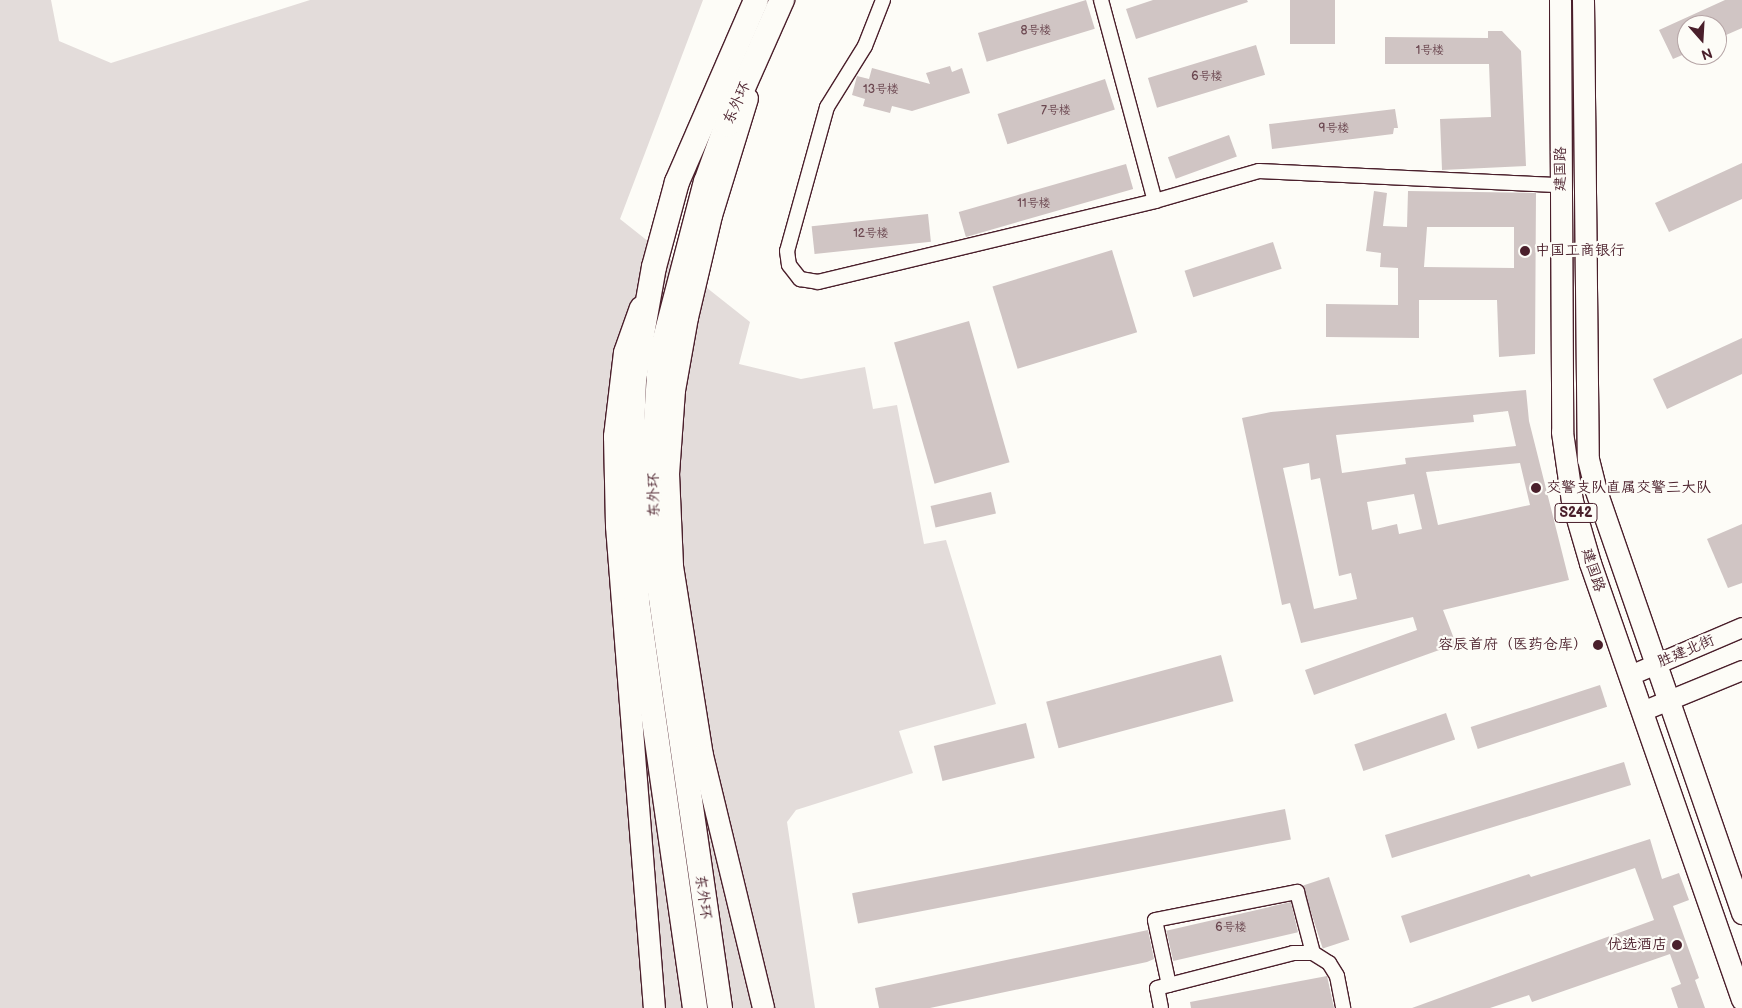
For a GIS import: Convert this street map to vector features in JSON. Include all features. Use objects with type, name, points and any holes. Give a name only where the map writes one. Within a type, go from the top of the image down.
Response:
[{"type":"highway","name":"东外环","points":[[696,1008],[637,598],[630,494],[634,380],[654,267],[677,182],[756,0]]},
{"type":"highway","name":"东外环","points":[[720,1008],[659,586],[653,488],[654,436],[660,358],[685,257],[727,124],[782,0]]},
{"type":"main road","name":"建国路","points":[[1560,0],[1562,432],[1572,501],[1590,564],[1742,998]]},
{"type":"main road","name":"建国路","points":[[1583,0],[1586,371],[1590,466],[1655,664],[1670,701],[1742,913]]},
{"type":"main road","points":[[760,52],[711,215],[687,317],[674,390],[668,473],[672,566],[702,755],[763,1008]]},
{"type":"main road","points":[[654,267],[624,352],[614,436],[616,526],[654,1008]]},
{"type":"main road","points":[[1561,372],[1586,371]]},
{"type":"main road","name":"胜建北街","points":[[1630,675],[1742,627]]},
{"type":"main road","points":[[1642,711],[1742,670]]},
{"type":"street","points":[[883,0],[865,46],[827,107],[787,251],[789,265],[800,279],[818,282],[1155,201],[1260,171],[1561,185]]},
{"type":"street","points":[[1101,0],[1155,201]]},
{"type":"street","points":[[1169,985],[1155,920],[1297,892],[1313,953]]},
{"type":"street","points":[[1161,1008],[1157,988],[1293,953],[1313,953],[1329,963],[1337,976],[1344,1008]]},
{"type":"shaded area","points":[[0,0],[51,0],[59,41],[111,63],[310,0],[703,0],[620,219],[750,322],[739,364],[801,379],[865,367],[873,409],[897,405],[924,544],[946,540],[996,704],[899,731],[913,773],[796,810],[787,822],[815,1008],[0,1008]]},
{"type":"building","points":[[1086,0],[1095,29],[987,62],[978,33]]},
{"type":"building","points":[[1153,0],[1247,0],[1248,2],[1136,39],[1126,9]]},
{"type":"building","points":[[1290,0],[1335,0],[1335,44],[1290,44]]},
{"type":"building","points":[[1725,0],[1742,0],[1742,28],[1727,35],[1727,15],[1692,15]]},
{"type":"building","points":[[1677,22],[1677,57],[1673,59],[1659,30]]},
{"type":"building","points":[[1488,31],[1502,31],[1521,51],[1526,166],[1442,170],[1440,119],[1491,117],[1489,64],[1385,64],[1385,37],[1488,38]]},
{"type":"building","points":[[1256,45],[1265,75],[1157,108],[1148,78]]},
{"type":"building","points":[[950,66],[952,72],[962,68],[970,93],[912,111],[892,106],[890,113],[863,106],[865,99],[852,95],[857,76],[869,79],[872,68],[930,84],[926,73]]},
{"type":"building","points":[[1105,79],[1115,109],[1007,144],[998,114]]},
{"type":"building","points":[[1395,109],[1398,128],[1394,128],[1393,134],[1272,149],[1269,124]]},
{"type":"building","points":[[1229,135],[1237,157],[1176,179],[1168,157]]},
{"type":"building","points":[[1742,163],[1742,199],[1669,232],[1655,203]]},
{"type":"building","points":[[1126,164],[1133,189],[966,237],[959,212]]},
{"type":"building","points":[[1374,191],[1387,193],[1383,226],[1407,227],[1408,191],[1536,193],[1535,354],[1499,357],[1497,300],[1419,300],[1419,338],[1326,337],[1326,304],[1398,305],[1398,268],[1380,267],[1381,253],[1366,251]],"holes":[[[1427,227],[1514,227],[1514,268],[1424,267]]]},
{"type":"building","points":[[928,214],[931,242],[815,254],[812,226]]},
{"type":"building","points":[[1273,242],[1282,269],[1193,297],[1185,271]]},
{"type":"building","points":[[1112,250],[1137,332],[1018,369],[992,287]]},
{"type":"building","points":[[969,321],[1010,462],[935,484],[894,342]]},
{"type":"building","points":[[1742,338],[1742,374],[1667,409],[1653,379]]},
{"type":"building","points":[[1526,390],[1529,421],[1569,580],[1443,610],[1456,644],[1314,695],[1305,670],[1417,630],[1413,617],[1301,643],[1290,603],[1282,605],[1242,418],[1271,412]],"holes":[[[1508,411],[1516,446],[1405,458],[1406,464],[1342,473],[1336,435],[1474,422],[1473,415]],[[1309,463],[1311,480],[1320,478],[1339,576],[1351,573],[1357,599],[1314,609],[1283,468]],[[1520,463],[1530,505],[1438,525],[1426,472]],[[1414,494],[1422,529],[1399,534],[1397,524],[1372,530],[1367,502]]]},
{"type":"building","points":[[991,492],[996,513],[936,527],[931,506]]},
{"type":"building","points":[[1742,524],[1742,583],[1728,588],[1707,539]]},
{"type":"building","points":[[1221,655],[1233,701],[1059,748],[1046,702]]},
{"type":"building","points":[[1600,685],[1607,707],[1478,749],[1471,727]]},
{"type":"building","points":[[1446,713],[1455,739],[1363,771],[1354,745]]},
{"type":"building","points":[[1026,723],[1035,758],[943,781],[934,746]]},
{"type":"building","points":[[1624,762],[1631,785],[1392,858],[1385,835]]},
{"type":"building","points":[[1285,809],[1291,839],[858,924],[852,893]]},
{"type":"building","points":[[1650,839],[1662,879],[1679,873],[1689,900],[1673,906],[1699,978],[1695,980],[1705,1008],[1678,1008],[1671,988],[1681,984],[1670,954],[1532,1002],[1529,995],[1490,1008],[1412,1008],[1654,920],[1635,868],[1410,943],[1401,916],[1529,874],[1531,877]]},
{"type":"building","points":[[1329,877],[1349,940],[1323,948],[1302,886]]},
{"type":"building","points":[[1291,902],[1298,932],[1173,961],[1166,931]]},
{"type":"building","points":[[1148,930],[1154,959],[1147,962],[930,1008],[879,1008],[875,988]]},
{"type":"building","points":[[1327,976],[1334,1008],[1191,1008],[1190,1002]]},
{"type":"place","name":"中国工商银行","points":[[1525,251]]},
{"type":"place","name":"交警支队直属交警三大队","points":[[1536,488]]},
{"type":"place","name":"容辰首府（医药仓库）","points":[[1598,645]]},
{"type":"place","name":"优选酒店","points":[[1677,945]]}]
